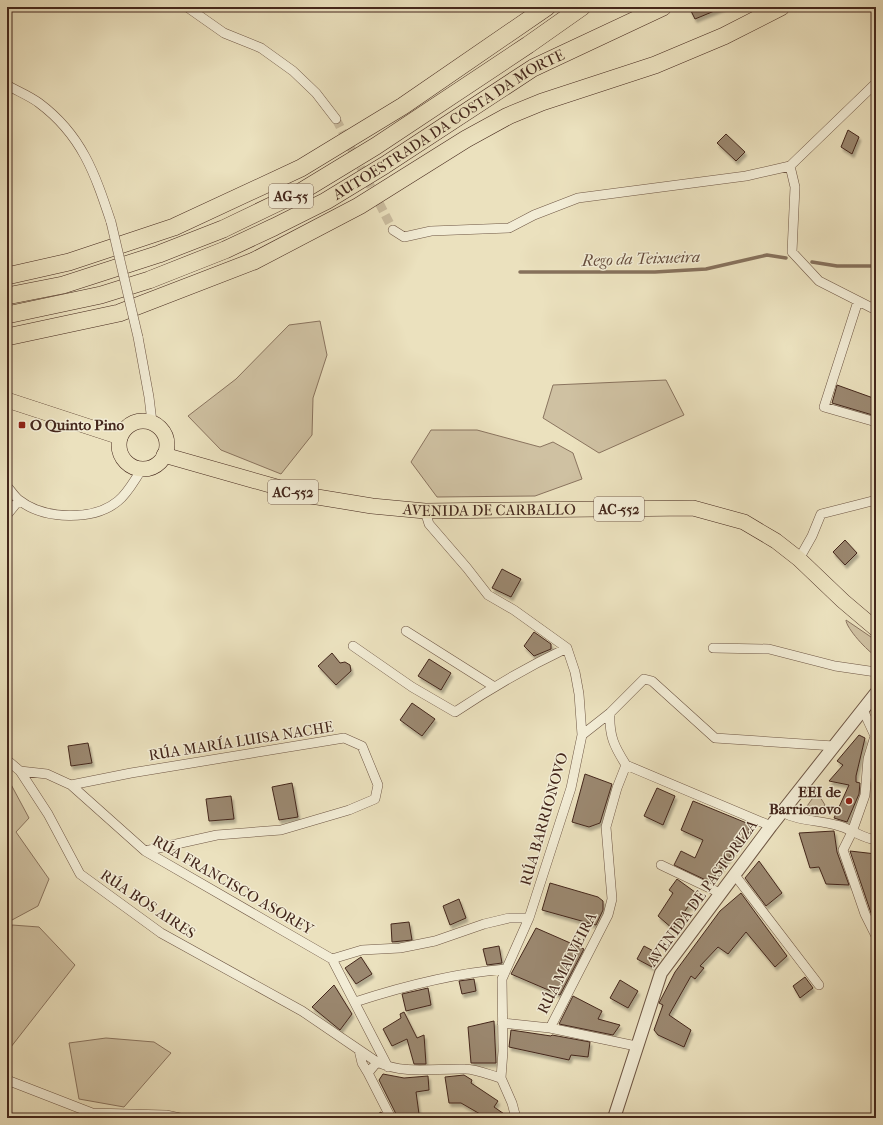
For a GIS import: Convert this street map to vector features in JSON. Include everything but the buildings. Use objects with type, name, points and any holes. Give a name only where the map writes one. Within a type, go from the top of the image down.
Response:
[{"type":"highway","points":[[7,276],[70,262],[174,227],[301,168],[403,106],[547,7]]},
{"type":"highway","name":"AUTOESTRADA DA COSTA DA MORTE","points":[[7,296],[62,285],[159,254],[224,229],[302,191],[382,142],[528,45],[582,7]]},
{"type":"highway","name":"AUTOESTRADA DA COSTA DA MORTE","points":[[7,316],[101,295],[149,280],[225,250],[326,201],[385,165],[534,68],[663,7]]},
{"type":"highway","points":[[7,338],[119,313],[254,261],[359,206],[466,139],[508,116],[542,102],[656,65],[724,36],[782,7]]},
{"type":"main road","points":[[7,400],[120,437]]},
{"type":"main road","points":[[136,422],[152,422],[164,432],[166,440],[164,455],[155,465],[142,468],[130,465],[125,461],[119,450],[120,437],[129,425],[136,422]]},
{"type":"main road","name":"AVENIDA DE CARBALLO","points":[[164,455],[305,495],[372,506],[425,511],[693,508],[744,522],[776,541],[799,559],[843,601],[876,629]]},
{"type":"street","points":[[187,7],[224,33],[261,48],[293,71],[316,93],[336,119]]},
{"type":"street","points":[[393,230],[404,237],[431,232],[508,228],[534,215],[578,198],[746,176],[790,166],[876,83]]},
{"type":"street","points":[[7,85],[39,102],[71,132],[94,171],[111,222],[138,337],[152,422]]},
{"type":"street","points":[[790,166],[795,187],[792,252],[819,281],[876,310]]},
{"type":"street","points":[[858,301],[824,407],[876,422]]},
{"type":"street","points":[[7,486],[20,500],[36,509],[56,515],[86,516],[107,509],[119,501],[142,468]]},
{"type":"street","points":[[7,515],[20,500]]},
{"type":"street","points":[[799,559],[812,536],[820,514],[876,500]]},
{"type":"street","points":[[425,511],[430,524],[488,595],[514,610],[567,648]]},
{"type":"street","points":[[406,631],[493,686]]},
{"type":"street","points":[[353,646],[412,687],[455,712],[493,686],[529,665],[567,648]]},
{"type":"street","name":"RÚA BARRIONOVO","points":[[516,1118],[512,1102],[501,1078],[502,979],[529,918],[571,788],[582,736],[579,694],[575,672],[567,648]]},
{"type":"street","points":[[713,648],[769,649],[835,666],[876,672]]},
{"type":"street","points":[[582,736],[610,713],[644,679],[652,681],[715,738],[834,746]]},
{"type":"street","name":"AVENIDA DE PASTORIZA","points":[[614,1118],[660,973],[734,874],[876,692]]},
{"type":"street","points":[[863,710],[875,736],[868,759],[865,795],[852,832],[843,850],[865,914],[876,936]]},
{"type":"street","points":[[610,713],[610,731],[616,749],[626,764],[771,826]]},
{"type":"street","name":"RÚA MARÍA LUISA NACHE","points":[[70,785],[131,773],[344,738],[362,746],[378,785],[375,799],[349,810],[281,830],[217,835],[145,851]]},
{"type":"street","name":"RÚA BOS AIRES","points":[[7,760],[20,771],[48,814],[80,874],[160,933],[302,1011],[377,1062],[388,1067],[426,1071],[467,1068],[501,1078]]},
{"type":"street","name":"RÚA MALVEIRA","points":[[550,1028],[608,915],[612,899],[606,827],[617,788],[626,764]]},
{"type":"street","name":"RÚA FRANCISCO ASOREY","points":[[20,771],[47,774],[70,785],[145,851],[332,959]]},
{"type":"street","points":[[782,812],[794,818],[837,825],[866,839],[876,840]]},
{"type":"street","points":[[661,865],[720,893]]},
{"type":"street","points":[[734,874],[819,985]]},
{"type":"street","points":[[388,1067],[332,959],[362,950],[400,948],[436,941],[484,924],[509,918],[529,918]]},
{"type":"street","points":[[355,1002],[386,992],[482,971],[506,969]]},
{"type":"street","points":[[502,1023],[550,1028],[636,1046]]},
{"type":"street","points":[[359,1050],[362,1063],[391,1118]]},
{"type":"street","points":[[368,1073],[377,1062]]},
{"type":"street","points":[[7,1080],[92,1113],[166,1115],[180,1118]]},
{"type":"shaded area","points":[[320,321],[327,355],[313,398],[312,435],[281,474],[221,450],[188,416],[236,379],[289,325]]},
{"type":"shaded area","points":[[666,380],[684,415],[599,453],[543,418],[553,385]]},
{"type":"shaded area","points":[[431,430],[477,430],[540,447],[553,442],[573,453],[582,479],[535,496],[437,497],[411,462]]},
{"type":"shaded area","points":[[846,620],[871,637],[876,643],[876,656],[858,640],[847,624]]},
{"type":"shaded area","points":[[7,777],[29,818],[16,832],[49,879],[38,906],[12,920],[7,913]]},
{"type":"shaded area","points":[[817,792],[825,805],[821,808],[822,813],[818,815],[806,813],[805,809]]},
{"type":"shaded area","points":[[12,925],[39,927],[75,965],[7,1052],[7,943],[10,940]]},
{"type":"shaded area","points":[[106,1038],[154,1042],[171,1053],[124,1107],[79,1099],[69,1043]]},
{"type":"waterway","name":"Rego da Teixueira","points":[[520,272],[655,272],[706,269],[767,255],[786,258]]},
{"type":"waterway","name":"Rego da Teixueira","points":[[812,262],[837,266],[876,266]]},
{"type":"tunnel","points":[[336,119],[393,230]]},
{"type":"place","name":"O Quinto Pino","points":[[22,425]]},
{"type":"place","name":"EEI de Barrionovo","points":[[849,801]]}]
